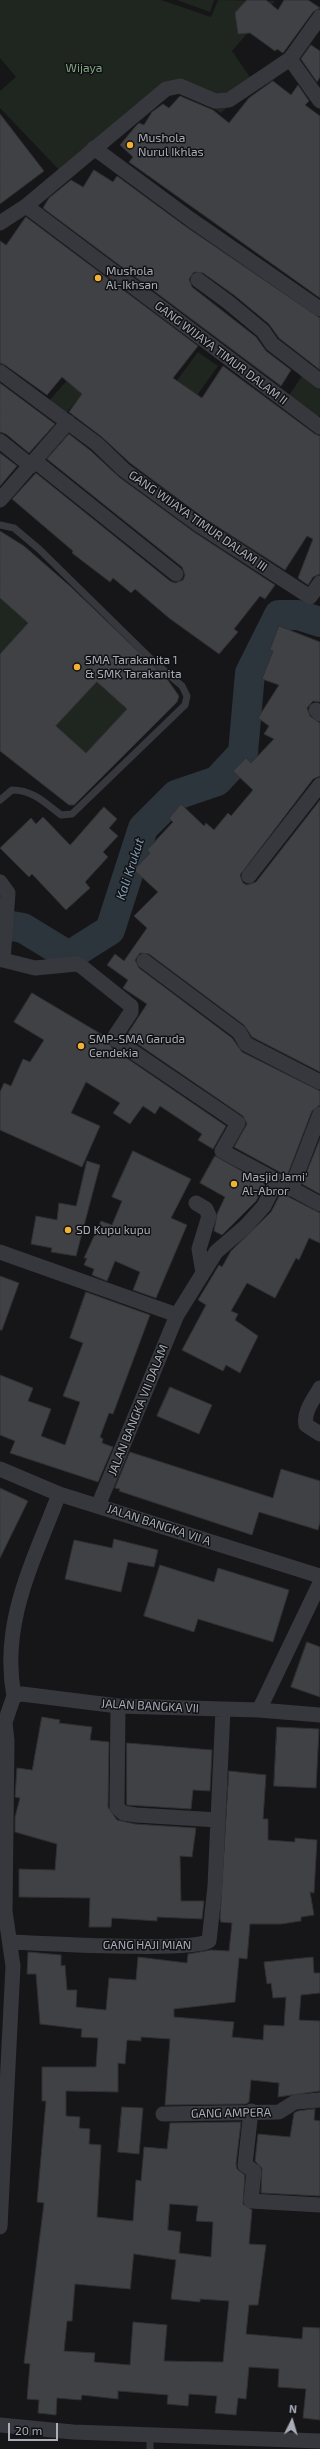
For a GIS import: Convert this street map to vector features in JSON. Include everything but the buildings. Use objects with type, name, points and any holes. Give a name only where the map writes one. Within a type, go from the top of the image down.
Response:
[{"type":"street","points":[[0,223],[26,206],[166,89],[180,86],[215,101],[229,100],[290,58],[320,17]]},
{"type":"street","points":[[290,58],[320,101]]},
{"type":"street","points":[[94,148],[190,219],[320,309]]},
{"type":"street","name":"GANG WIJAYA TIMUR DALAM II","points":[[26,206],[320,427]]},
{"type":"street","points":[[198,280],[228,302],[263,331],[272,344],[320,381]]},
{"type":"street","name":"GANG WIJAYA TIMUR DALAM III","points":[[0,372],[97,444],[124,470],[199,525],[310,597],[320,583]]},
{"type":"street","points":[[0,500],[33,464],[68,422]]},
{"type":"street","points":[[0,441],[33,464],[176,574]]},
{"type":"street","points":[[249,876],[320,784]]},
{"type":"street","points":[[0,882],[8,893],[3,960],[35,968],[77,964],[81,966],[131,1006],[131,1012],[115,1036],[117,1041],[238,1123],[222,1151],[276,1182],[320,1204]]},
{"type":"street","points":[[144,962],[239,1032],[246,1044],[320,1082]]},
{"type":"street","points":[[291,1189],[320,1114]]},
{"type":"street","name":"JALAN BANGKA VII DALAM","points":[[98,1506],[177,1315],[216,1252],[246,1226],[264,1206],[276,1182]]},
{"type":"street","points":[[196,1203],[206,1209],[209,1216],[199,1249],[203,1273]]},
{"type":"street","points":[[0,1252],[177,1315]]},
{"type":"street","points":[[320,1388],[307,1410],[305,1420],[306,1425],[320,1434]]},
{"type":"street","name":"JALAN BANGKA VII A","points":[[0,1469],[60,1494],[320,1576]]},
{"type":"street","points":[[0,2227],[4,2036],[13,1966],[5,1911],[7,1741],[3,1723],[14,1696],[10,1679],[11,1625],[21,1584],[60,1494]]},
{"type":"street","points":[[260,1710],[320,1583]]},
{"type":"street","name":"JALAN BANGKA VII","points":[[14,1696],[22,1694],[118,1706],[260,1710],[320,1715]]},
{"type":"street","points":[[118,1706],[117,1807],[123,1813],[136,1815],[218,1820]]},
{"type":"street","name":"GANG HAJI MIAN","points":[[10,1942],[167,1946],[206,1943],[211,1937],[223,1709]]},
{"type":"street","name":"GANG AMPERA","points":[[163,2114],[251,2111],[279,2112],[295,2102],[320,2100]]},
{"type":"street","points":[[251,2111],[245,2165],[254,2171],[251,2201],[320,2205]]},
{"type":"street","points":[[0,2425],[73,2432],[150,2443],[320,2441]]},
{"type":"lane","points":[[0,525],[14,528],[39,549],[152,660],[182,686],[187,696],[185,705],[72,814],[61,815],[35,795],[23,790],[12,790],[0,800]]},
{"type":"green space","name":"Wijaya","points":[[0,0],[161,0],[211,17],[218,0],[275,1],[232,51],[254,83],[221,113],[176,84],[61,172],[0,108],[0,91],[16,77],[0,58]]},
{"type":"green space","points":[[177,0],[214,0],[210,12]]},
{"type":"green space","points":[[198,352],[218,366],[195,398],[175,383]]},
{"type":"green space","points":[[71,376],[86,390],[62,418],[46,404]]},
{"type":"green space","points":[[302,376],[320,389],[320,415],[318,418],[288,397]]},
{"type":"green space","points":[[0,598],[28,623],[0,654]]},
{"type":"green space","points":[[97,682],[127,709],[86,753],[56,726]]},
{"type":"waterway","name":"Kali Krukut","points":[[0,924],[23,928],[69,956],[110,930],[143,828],[176,795],[217,781],[243,753],[250,673],[279,615],[298,615],[320,622]]},
{"type":"place","name":"Mushola Nurul Ikhlas","points":[[130,145]]},
{"type":"place","name":"Mushola Al-Ikhsan","points":[[98,278]]},
{"type":"place","name":"SMA Tarakanita 1 & SMK Tarakanita","points":[[77,667]]},
{"type":"place","name":"SMP-SMA Garuda Cendekia","points":[[81,1046]]},
{"type":"place","name":"Masjid Jami' Al-Abror","points":[[234,1184]]},
{"type":"place","name":"SD Kupu kupu","points":[[68,1230]]}]
